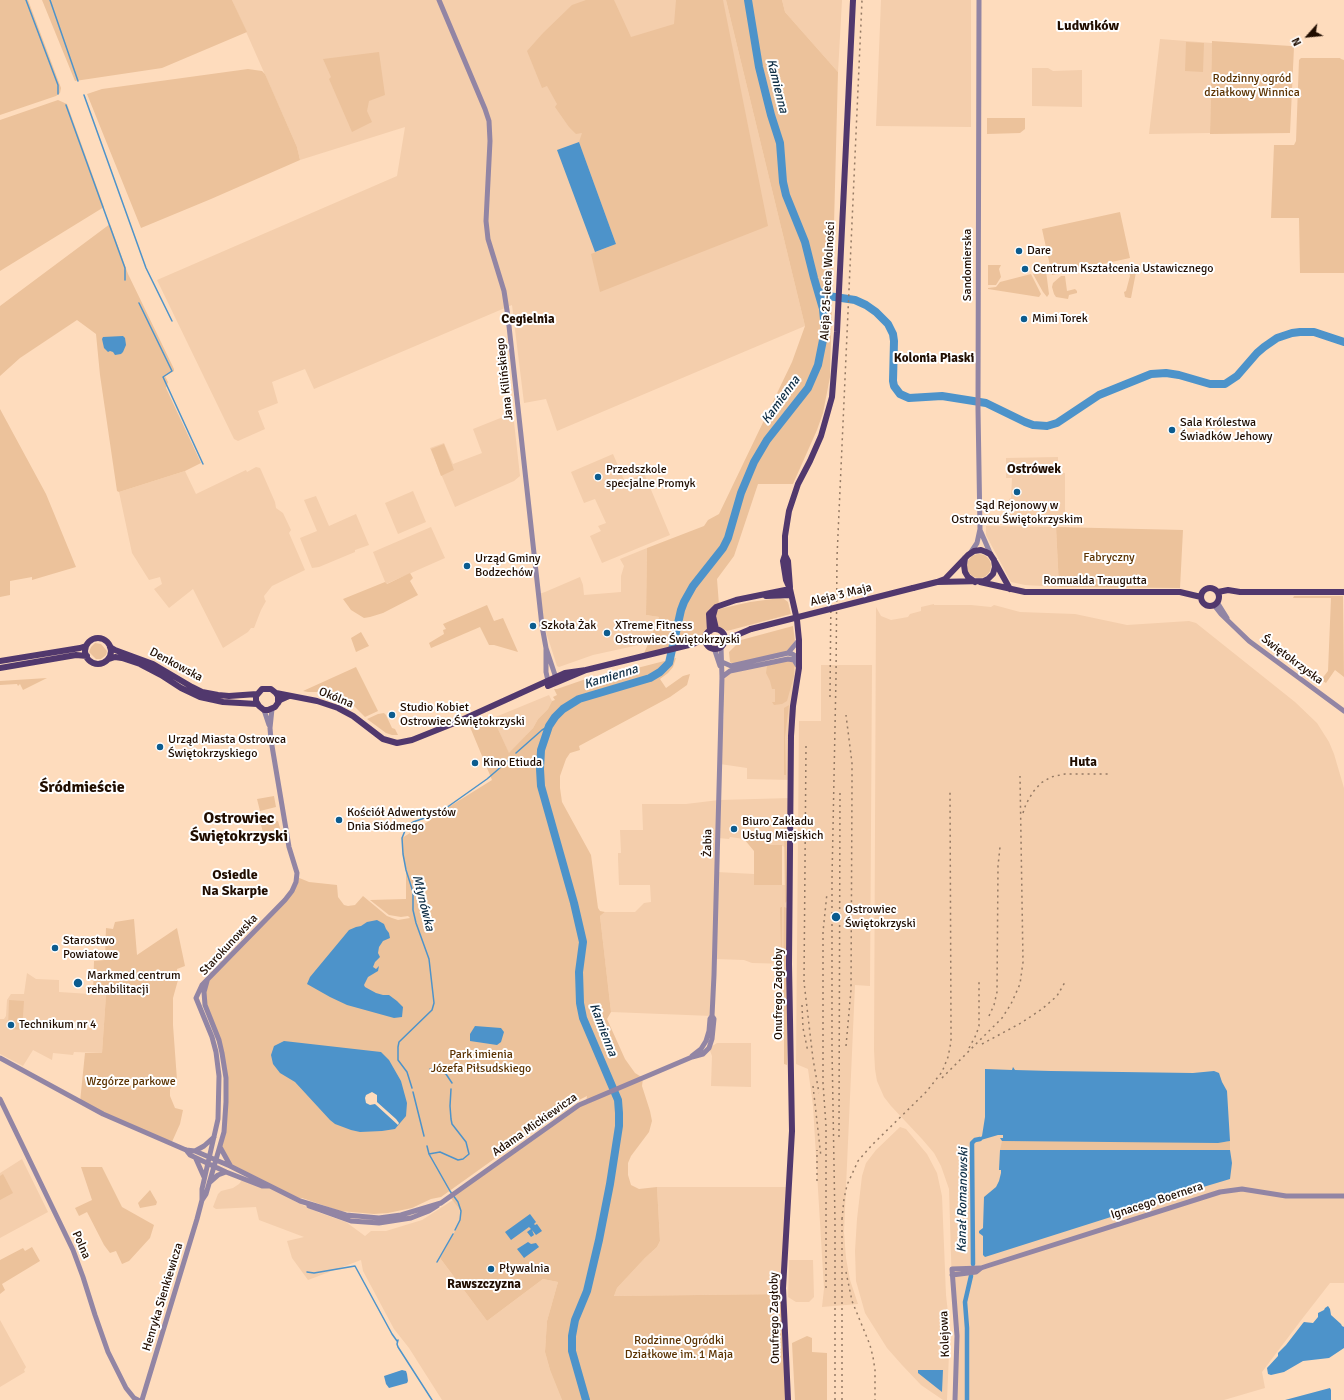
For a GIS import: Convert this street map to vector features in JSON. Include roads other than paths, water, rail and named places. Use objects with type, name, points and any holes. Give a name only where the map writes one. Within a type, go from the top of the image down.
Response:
[{"type":"main road","name":"Aleja 25-lecia Wolności","points":[[790,592],[786,580],[783,561],[789,511],[798,484],[810,461],[823,429],[832,396],[835,367],[853,0]]},
{"type":"main road","points":[[993,559],[995,567],[993,574],[988,579],[977,582],[969,578],[965,572],[964,565],[966,558],[971,552],[981,550],[988,553],[993,559],[1010,589]]},
{"type":"main road","name":"Aleja 3 Maja","points":[[937,582],[948,576],[966,558]]},
{"type":"main road","name":"Aleja 3 Maja","points":[[723,633],[751,628],[937,582],[977,582]]},
{"type":"main road","name":"Romualda Traugutta","points":[[977,582],[1030,592],[1180,592],[1202,595]]},
{"type":"main road","points":[[1217,599],[1211,588],[1207,588],[1202,595],[1203,602],[1206,605],[1217,599],[1240,592],[1344,592]]},
{"type":"main road","points":[[553,681],[568,672],[586,670],[693,644],[702,645],[713,630],[713,614],[715,609],[719,606],[760,596],[790,592]]},
{"type":"main road","name":"Onufrego Zagłoby","points":[[788,1400],[784,1288],[792,1131],[789,964],[791,736],[799,668],[797,620],[790,592]]},
{"type":"main road","name":"Aleja 3 Maja","points":[[725,640],[751,628]]},
{"type":"main road","points":[[706,641],[714,648],[721,647],[725,640],[723,633],[713,630]]},
{"type":"main road","points":[[0,661],[80,648],[86,646],[92,640],[98,639],[104,640],[110,647],[109,659],[104,663],[96,664],[92,662],[87,656],[86,646]]},
{"type":"main road","name":"Denkowska","points":[[110,647],[153,664],[202,692],[229,696],[257,694]]},
{"type":"main road","points":[[0,668],[76,655],[87,656]]},
{"type":"main road","name":"Denkowska","points":[[109,659],[115,657],[122,658],[140,664],[200,698],[223,702],[257,704]]},
{"type":"main road","name":"Okólna","points":[[276,693],[317,701],[342,710],[356,718],[380,737],[397,743],[412,740],[514,699],[553,681]]},
{"type":"main road","points":[[278,703],[276,693],[268,688],[262,689],[257,694],[257,704],[264,710],[272,709],[278,703],[280,700],[289,696]]},
{"type":"street","name":"Jana Kilińskiego","points":[[438,0],[485,109],[489,122],[490,141],[486,221],[488,240],[504,291],[508,317],[542,626],[553,681]]},
{"type":"street","name":"Sandomierska","points":[[971,552],[977,543],[980,529],[978,409],[979,0]]},
{"type":"street","name":"Sandomierska","points":[[980,529],[993,559]]},
{"type":"street","name":"Świętokrzyska","points":[[1217,599],[1230,622],[1242,634],[1262,651],[1344,711]]},
{"type":"street","points":[[788,653],[799,640]]},
{"type":"street","name":"Żabia","points":[[705,1044],[709,1036],[710,1019],[712,1016],[714,975],[722,674],[721,647]]},
{"type":"street","name":"Jana Kilińskiego","points":[[546,648],[546,672],[553,681]]},
{"type":"street","name":"Żabia","points":[[714,648],[722,674]]},
{"type":"street","points":[[722,662],[731,666],[788,653],[799,658]]},
{"type":"street","points":[[722,674],[788,659],[795,661],[799,668]]},
{"type":"street","points":[[270,728],[272,709]]},
{"type":"street","points":[[264,710],[270,728]]},
{"type":"street","name":"Starokunowska","points":[[205,1005],[204,992],[207,981],[285,900],[292,891],[296,882],[297,872],[289,847],[270,728]]},
{"type":"street","name":"Henryka Sienkiewicza","points":[[142,1400],[191,1242],[202,1200],[202,1189],[214,1136],[218,1108],[218,1063],[212,1037],[196,998],[202,985],[207,981]]},
{"type":"street","name":"Henryka Sienkiewicza","points":[[202,1200],[206,1194],[220,1147],[225,1121],[226,1078],[219,1040],[205,1005]]},
{"type":"street","name":"Żabia","points":[[709,1048],[712,1042],[713,1034],[714,1019],[712,1016]]},
{"type":"street","name":"Adama Mickiewicza","points":[[692,1057],[705,1044]]},
{"type":"street","name":"Adama Mickiewicza","points":[[1,1060],[29,1073],[103,1114],[186,1150],[195,1151],[230,1166],[259,1179],[300,1201],[346,1215],[379,1218],[401,1215],[441,1202],[456,1193],[575,1107],[692,1057],[700,1055],[709,1048]]},
{"type":"street","name":"Polna","points":[[0,1099],[73,1250],[84,1277],[94,1315],[108,1352],[126,1388],[134,1398],[138,1400]]},
{"type":"street","points":[[195,1151],[204,1146],[214,1136]]},
{"type":"street","points":[[220,1147],[230,1166]]},
{"type":"street","name":"Adama Mickiewicza","points":[[186,1150],[190,1155],[226,1172],[262,1186],[270,1186]]},
{"type":"street","points":[[196,1158],[205,1178]]},
{"type":"street","points":[[209,1183],[218,1175],[226,1172]]},
{"type":"street","points":[[243,1179],[245,1173]]},
{"type":"street","name":"Ignacego Boernera","points":[[952,1268],[981,1268],[1220,1192],[1242,1189],[1286,1196],[1344,1196]]},
{"type":"street","name":"Kolejowa","points":[[952,1268],[957,1329],[955,1400]]},
{"type":"street","name":"Ignacego Boernera","points":[[952,1275],[976,1272],[981,1268]]},
{"type":"water","points":[[579,142],[616,244],[595,252],[557,150]]},
{"type":"water","points":[[123,336],[125,338],[126,345],[121,354],[115,355],[113,352],[108,352],[104,348],[103,337]]},
{"type":"water","points":[[377,920],[384,924],[390,938],[383,941],[379,947],[378,953],[380,957],[375,962],[373,967],[376,969],[379,966],[378,971],[368,977],[364,985],[376,993],[389,995],[397,1001],[403,1007],[402,1017],[394,1018],[347,1005],[307,984],[310,977],[349,930],[361,926],[367,922]]},
{"type":"water","points":[[475,1026],[501,1028],[504,1032],[501,1042],[497,1045],[470,1041],[470,1034]]},
{"type":"water","points":[[284,1041],[381,1052],[389,1060],[401,1081],[407,1103],[406,1116],[395,1129],[382,1131],[360,1132],[335,1124],[295,1082],[280,1073],[273,1064],[271,1055],[274,1046]]},
{"type":"water","points":[[1013,1067],[1015,1070],[1051,1071],[1193,1073],[1214,1071],[1219,1073],[1227,1091],[1230,1141],[1218,1143],[1002,1141],[1000,1138],[1003,1138],[1003,1135],[981,1140],[980,1138],[982,1136],[985,1117],[985,1069],[1012,1070]]},
{"type":"water","points":[[1000,1150],[1230,1150],[1232,1163],[1230,1179],[1153,1202],[1136,1209],[985,1257],[983,1255],[983,1236],[979,1233],[979,1231],[983,1228],[984,1197],[996,1187],[999,1181],[1001,1173],[1001,1170],[999,1170]]},
{"type":"water","points":[[530,1214],[536,1222],[534,1224],[537,1224],[542,1231],[536,1235],[532,1230],[534,1235],[531,1237],[527,1232],[531,1229],[529,1227],[511,1240],[505,1232]]},
{"type":"water","points":[[528,1242],[531,1244],[536,1243],[539,1247],[524,1258],[517,1249]]},
{"type":"water","points":[[1328,1306],[1331,1315],[1344,1327],[1344,1348],[1329,1358],[1303,1361],[1284,1372],[1271,1375],[1268,1374],[1267,1368],[1303,1323],[1313,1323],[1318,1317],[1318,1313]]},
{"type":"water","points":[[402,1370],[406,1371],[407,1383],[389,1388],[386,1384],[384,1376]]},
{"type":"water","points":[[918,1370],[943,1370],[942,1392],[918,1373]]},
{"type":"water","points":[[1330,1388],[1331,1400],[1285,1400]]},
{"type":"waterway","points":[[26,0],[58,85],[58,94]]},
{"type":"waterway","points":[[50,0],[78,81]]},
{"type":"waterway","name":"Kamienna","points":[[586,1400],[572,1351],[572,1336],[575,1320],[587,1291],[599,1240],[610,1184],[619,1126],[619,1113],[618,1100],[583,1018],[580,1003],[579,972],[583,942],[574,903],[541,786],[541,750],[549,726],[563,709],[579,699],[650,678],[660,672],[669,663],[684,602],[693,586],[723,548],[728,538],[741,493],[754,462],[767,440],[808,388],[818,365],[825,330],[823,309],[805,242],[786,195],[783,182],[780,143],[771,115],[759,67],[748,0]]},
{"type":"waterway","points":[[84,95],[146,268],[172,321]]},
{"type":"waterway","points":[[66,105],[125,268],[125,280]]},
{"type":"waterway","points":[[818,291],[828,296],[855,300],[866,305],[876,312],[888,324],[893,334],[894,341],[893,381],[894,386],[900,394],[909,398],[942,396],[986,403],[1033,425],[1047,426],[1057,423],[1099,395],[1151,374],[1166,373],[1179,375],[1210,384],[1225,384],[1237,376],[1264,347],[1277,338],[1292,333],[1314,332],[1344,342]]},
{"type":"waterway","points":[[139,303],[172,371],[163,377],[203,464]]},
{"type":"waterway","name":"Młynówka","points":[[516,753],[542,730],[549,726]]},
{"type":"waterway","name":"Młynówka","points":[[412,1088],[407,1072],[398,1060],[399,1042],[432,1010],[434,1003],[429,959],[413,910],[413,892],[406,870],[402,838],[407,826],[413,822],[439,813],[487,779],[509,760]]},
{"type":"waterway","points":[[430,1069],[439,1070],[446,1074],[452,1083]]},
{"type":"waterway","points":[[429,1154],[440,1152],[458,1160],[463,1159],[469,1154],[466,1142],[452,1124],[450,1106],[451,1089]]},
{"type":"waterway","name":"Młynówka","points":[[413,1092],[424,1136]]},
{"type":"waterway","name":"Kanał Romanowski","points":[[973,1264],[972,1143],[975,1140],[980,1139]]},
{"type":"waterway","name":"Młynówka","points":[[427,1146],[429,1154],[458,1202],[461,1211],[460,1220],[455,1230]]},
{"type":"waterway","name":"Młynówka","points":[[437,1262],[453,1234]]},
{"type":"waterway","points":[[307,1272],[314,1273],[355,1266],[397,1341]]},
{"type":"waterway","name":"Kanał Romanowski","points":[[967,1400],[967,1328],[965,1302],[971,1276]]},
{"type":"waterway","name":"Młynówka","points":[[398,1340],[398,1347],[432,1400]]},
{"type":"railway","points":[[835,1400],[832,879],[837,557],[862,0]]},
{"type":"railway","points":[[830,697],[831,591]]},
{"type":"railway","points":[[846,715],[852,763],[852,786],[851,990],[846,1046]]},
{"type":"railway","points":[[806,746],[804,982],[813,1059],[819,1093]]},
{"type":"railway","points":[[1023,813],[1033,792],[1041,783],[1051,777],[1065,774],[1109,774]]},
{"type":"railway","points":[[942,1078],[1002,1018],[1011,1004],[1020,984],[1023,962],[1020,776]]},
{"type":"railway","points":[[839,1137],[840,789]]},
{"type":"railway","points":[[842,1219],[847,1185],[858,1161],[872,1145],[926,1092],[942,1072],[948,1057],[951,1042],[950,791]]},
{"type":"railway","points":[[989,1016],[994,1005],[997,992],[998,866],[1000,847]]},
{"type":"railway","points":[[826,1288],[826,1126],[823,1083],[823,932],[827,893]]},
{"type":"railway","points":[[969,1048],[979,1026],[979,982]]},
{"type":"railway","points":[[982,1044],[1021,1023],[1042,1009],[1057,996],[1065,982]]},
{"type":"railway","points":[[802,1005],[803,1028],[808,1052]]},
{"type":"railway","points":[[813,1086],[821,1157]]},
{"type":"railway","points":[[817,1150],[817,1181]]},
{"type":"railway","points":[[842,1214],[842,1400]]},
{"type":"railway","points":[[846,1272],[852,1301],[870,1345],[873,1357],[875,1370],[875,1400]]},
{"type":"place","name":"Dare","points":[[1019,251]]},
{"type":"place","name":"Centrum Kształcenia Ustawicznego","points":[[1025,269]]},
{"type":"place","name":"Mimi Torek","points":[[1024,319]]},
{"type":"place","name":"Sala Królestwa Świadków Jehowy","points":[[1172,430]]},
{"type":"place","name":"Przedszkole specjalne Promyk","points":[[598,477]]},
{"type":"place","name":"Sąd Rejonowy w Ostrowcu Świętokrzyskim","points":[[1017,492]]},
{"type":"place","name":"Urząd Gminy Bodzechów","points":[[467,566]]},
{"type":"place","name":"Szkoła Żak","points":[[533,626]]},
{"type":"place","name":"XTreme Fitness Ostrowiec Świętokrzyski","points":[[607,633]]},
{"type":"place","name":"Studio Kobiet Ostrowiec Świętokrzyski","points":[[392,715]]},
{"type":"place","name":"Urząd Miasta Ostrowca Świętokrzyskiego","points":[[160,747]]},
{"type":"place","name":"Kino Etiuda","points":[[475,763]]},
{"type":"place","name":"Kościół Adwentystów Dnia Siódmego","points":[[339,820]]},
{"type":"place","name":"Biuro Zakładu Usług Miejskich","points":[[734,829]]},
{"type":"place","name":"Ostrowiec Świętokrzyski","points":[[836,917]]},
{"type":"place","name":"Starostwo Powiatowe","points":[[55,948]]},
{"type":"place","name":"Markmed centrum rehabilitacji","points":[[78,983]]},
{"type":"place","name":"Technikum nr 4","points":[[11,1025]]},
{"type":"place","name":"Pływalnia","points":[[491,1269]]},
{"type":"district","name":"Ludwików","points":[[1088,26]]},
{"type":"district","name":"Cegielnia","points":[[528,320]]},
{"type":"district","name":"Kolonia Piaski","points":[[934,359]]},
{"type":"district","name":"Ostrówek","points":[[1034,470]]},
{"type":"district","name":"Huta","points":[[1083,763]]},
{"type":"district","name":"Śródmieście","points":[[82,788]]},
{"type":"district","name":"Ostrowiec Świętokrzyski","points":[[239,828]]},
{"type":"district","name":"Osiedle Na Skarpie","points":[[235,884]]},
{"type":"district","name":"Rawszczyzna","points":[[484,1285]]},
{"type":"park label","name":"Rodzinny ogród działkowy Winnica","points":[[1252,86]]},
{"type":"park label","name":"Fabryczny","points":[[1109,558]]},
{"type":"park label","name":"Park imienia Józefa Piłsudskiego","points":[[481,1062]]},
{"type":"park label","name":"Wzgórze parkowe","points":[[131,1082]]},
{"type":"park label","name":"Rodzinne Ogródki Działkowe im. 1 Maja","points":[[679,1348]]}]
